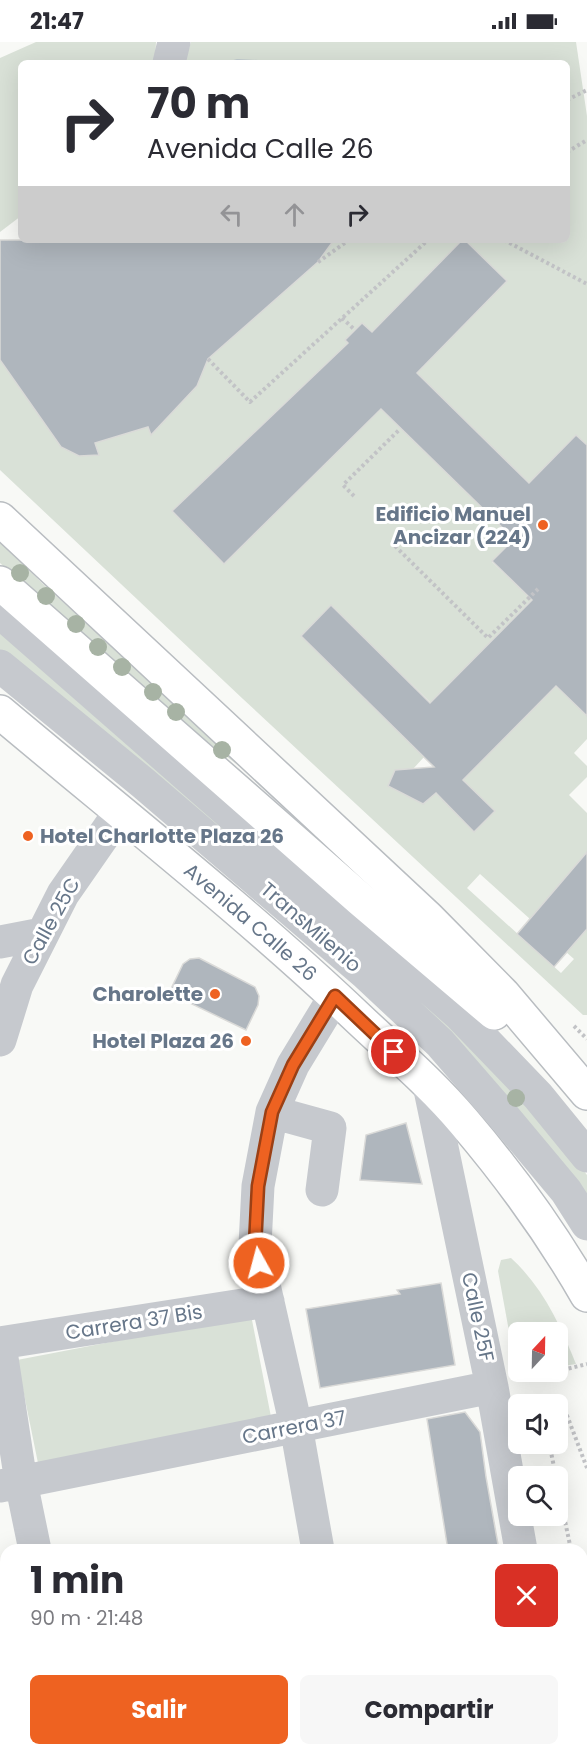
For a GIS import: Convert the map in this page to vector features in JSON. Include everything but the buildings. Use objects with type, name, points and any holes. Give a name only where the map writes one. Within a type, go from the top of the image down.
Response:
[{"type":"main road","points":[[0,519],[428,918],[503,994],[586,1093]]},
{"type":"main road","points":[[0,582],[361,900],[586,1093]]},
{"type":"main road","name":"Avenida Calle 26","points":[[2,716],[259,928],[429,1085],[463,1121],[514,1184],[562,1253],[587,1296]]},
{"type":"street","points":[[170,60],[174,42]]},
{"type":"street","name":"TransMilenio","points":[[0,612],[459,1014],[538,1096],[587,1156]]},
{"type":"street","name":"TransMilenio","points":[[0,666],[143,783],[329,942],[440,1043],[566,1191],[587,1224]]},
{"type":"street","name":"Calle 25C","points":[[0,1040],[17,985],[63,894],[120,812]]},
{"type":"street","points":[[0,942],[42,934]]},
{"type":"street","points":[[317,1544],[296,1426],[255,1245],[258,1186],[272,1112],[293,1065],[335,996]]},
{"type":"street","name":"Calle 25F","points":[[429,1085],[492,1387],[520,1544]]},
{"type":"street","points":[[272,1112],[330,1128],[322,1190]]},
{"type":"street","name":"Carrera 37 Bis","points":[[0,1344],[268,1300]]},
{"type":"street","points":[[0,1344],[11,1484],[32,1544]]},
{"type":"street","name":"Carrera 37","points":[[11,1484],[492,1387]]},
{"type":"path","points":[[570,98],[587,90]]},
{"type":"path","points":[[570,150],[587,140]]},
{"type":"path","points":[[318,262],[345,243]]},
{"type":"path","points":[[208,359],[250,402],[425,243]]},
{"type":"path","points":[[510,243],[587,284]]},
{"type":"path","points":[[342,318],[355,330]]},
{"type":"path","points":[[354,496],[343,484],[400,429]]},
{"type":"path","points":[[395,546],[488,638],[538,589]]},
{"type":"path","points":[[492,1387],[587,1364]]},
{"type":"path","points":[[568,1418],[587,1468]]},
{"type":"path","points":[[566,1526],[570,1544]]},
{"type":"shaded area","points":[[36,42],[156,42],[155,60],[18,60],[18,218],[0,232],[0,58]]},
{"type":"shaded area","points":[[191,42],[576,42],[587,116],[587,445],[576,435],[529,483],[417,373],[507,281],[468,243],[570,243],[570,60],[185,60]]},
{"type":"shaded area","points":[[332,243],[459,243],[372,332],[362,323],[345,340],[348,343],[172,511],[224,564],[381,409],[514,539],[492,562],[526,594],[540,592],[431,703],[331,606],[301,636],[424,757],[413,769],[395,770],[388,786],[423,804],[436,793],[474,831],[463,780],[587,655],[587,739],[574,753],[587,766],[587,777],[569,795],[587,813],[587,852],[530,919],[480,874],[467,888],[561,973],[574,959],[566,952],[587,929],[587,1015],[583,1015],[0,470],[0,360],[98,454],[95,443],[148,427],[151,434],[197,386],[208,359],[318,262]]},
{"type":"shaded area","points":[[0,542],[43,584],[241,763],[239,766],[121,676],[0,563]]},
{"type":"shaded area","points":[[0,629],[400,973],[541,1118],[587,1175],[587,1206],[576,1191],[0,651]]},
{"type":"shaded area","points":[[511,1258],[522,1269],[550,1307],[558,1322],[508,1322],[508,1326],[498,1271],[501,1260]]},
{"type":"shaded area","points":[[251,1315],[272,1422],[39,1468],[17,1360]]},
{"type":"shaded area","points":[[568,1345],[576,1364],[568,1365]]},
{"type":"place","name":"Edificio Manuel Ancizar (224)","points":[[543,525]]},
{"type":"place","name":"Hotel Charlotte Plaza 26","points":[[28,836]]},
{"type":"place","name":"Charolette","points":[[215,994]]},
{"type":"place","name":"Hotel Plaza 26","points":[[246,1041]]},
{"type":"route","points":[[259,1263],[255,1245],[258,1186],[272,1112],[293,1065],[335,996],[394,1052]]}]
